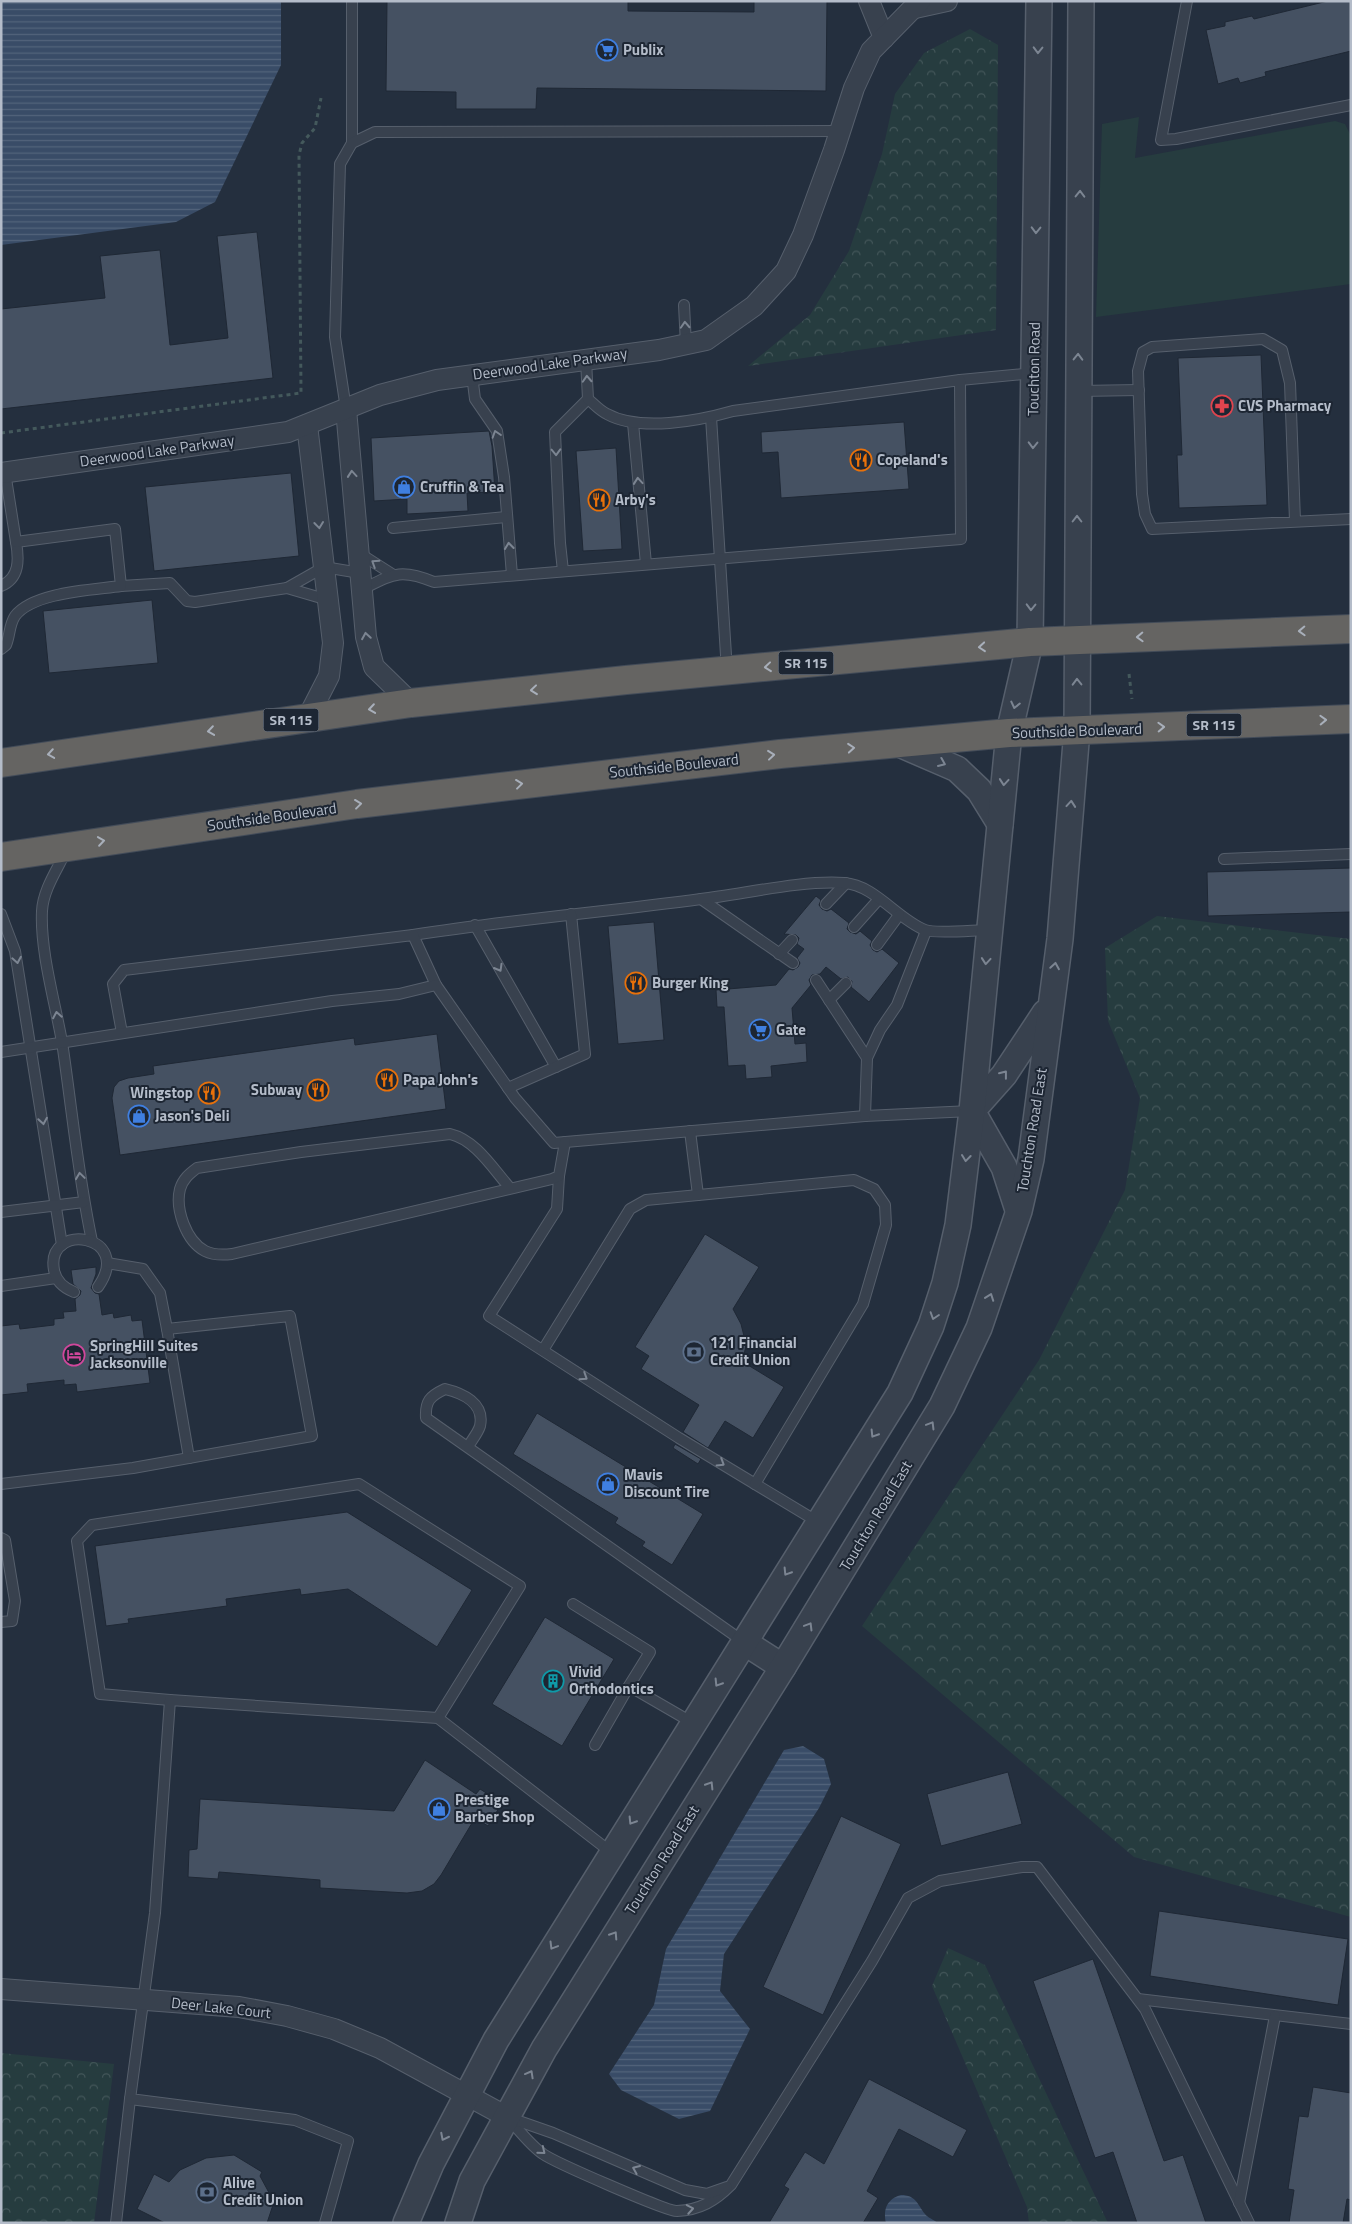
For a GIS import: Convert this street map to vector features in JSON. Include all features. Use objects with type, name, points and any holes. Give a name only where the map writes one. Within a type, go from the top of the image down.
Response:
[{"type":"highway","name":"SR 115","points":[[1,763],[308,717],[727,670],[1030,642],[1351,629]]},
{"type":"highway","name":"Southside Boulevard","points":[[1,858],[69,846],[356,804],[584,776],[897,743],[1077,730],[1351,719]]},
{"type":"street","points":[[868,1],[884,38]]},
{"type":"street","points":[[918,5],[947,1]]},
{"type":"street","name":"Touchton Road","points":[[1008,734],[1030,642],[1039,1]]},
{"type":"street","points":[[1077,730],[1081,1]]},
{"type":"street","name":"Deerwood Lake Parkway","points":[[3,472],[288,432],[380,395],[437,380],[586,360],[686,345],[706,340],[754,306],[786,271],[803,235],[854,88],[871,50],[918,5]]},
{"type":"street","points":[[346,408],[366,637],[374,667],[411,704]]},
{"type":"street","points":[[307,425],[333,644],[329,676],[308,717]]},
{"type":"street","name":"Touchton Road East","points":[[458,2223],[472,2181],[507,2117],[601,1957],[783,1667],[942,1406],[979,1328],[1019,1211],[1031,1159],[1060,939],[1077,730]]},
{"type":"street","points":[[406,2223],[431,2164],[496,2040],[900,1393],[931,1326],[945,1283],[958,1225],[972,1111],[1008,734]]},
{"type":"street","points":[[897,743],[957,769],[979,790],[1000,824]]},
{"type":"street","points":[[972,1111],[1004,1075],[1050,1004]]},
{"type":"street","points":[[972,1111],[1004,1167],[1019,1211]]},
{"type":"street","points":[[744,1642],[783,1667]]},
{"type":"street","name":"Deer Lake Court","points":[[1,1989],[239,2007],[296,2018],[334,2029],[380,2048],[507,2117]]},
{"type":"lane","points":[[346,408],[335,337],[340,164],[352,143],[352,1]]},
{"type":"lane","points":[[1187,1],[1161,140],[1176,139],[1351,105]]},
{"type":"lane","points":[[352,143],[375,132],[840,131]]},
{"type":"lane","points":[[684,305],[686,345]]},
{"type":"lane","points":[[1295,521],[1290,383],[1282,350],[1263,339],[1152,347],[1142,352],[1138,371],[1142,494],[1145,514],[1152,529],[1351,519]]},
{"type":"lane","points":[[586,360],[588,399],[606,414],[633,423],[700,420],[732,411],[960,380],[1034,374]]},
{"type":"lane","points":[[472,375],[475,399],[497,431],[504,477],[512,575]]},
{"type":"lane","points":[[1,649],[6,646],[15,616],[39,599],[121,586],[170,583],[187,601],[196,602],[287,588],[324,567],[361,581],[392,574],[413,573],[434,582],[961,539],[960,380]]},
{"type":"lane","points":[[1078,390],[1138,390]]},
{"type":"lane","points":[[563,571],[555,432],[588,399]]},
{"type":"lane","points":[[711,417],[718,558],[727,670]]},
{"type":"lane","points":[[633,423],[646,564]]},
{"type":"lane","points":[[1,586],[12,577],[19,562],[3,472]]},
{"type":"lane","points":[[393,528],[506,517]]},
{"type":"lane","points":[[16,542],[115,529],[121,586]]},
{"type":"lane","points":[[358,553],[392,574]]},
{"type":"lane","points":[[287,588],[328,600]]},
{"type":"lane","points":[[69,846],[46,892],[42,910],[43,935],[62,1044],[84,1202],[92,1241],[105,1254],[107,1263],[107,1272],[98,1287]]},
{"type":"lane","points":[[1224,859],[1351,854]]},
{"type":"lane","points":[[122,1033],[113,984],[124,970],[413,935],[475,925],[701,900],[813,884],[846,883],[869,892],[899,916],[926,931],[989,930]]},
{"type":"lane","points":[[826,904],[846,883]]},
{"type":"lane","points":[[854,926],[879,899]]},
{"type":"lane","points":[[701,900],[793,963]]},
{"type":"lane","points":[[1,914],[15,951],[62,1245]]},
{"type":"lane","points":[[508,1088],[585,1054],[571,914]]},
{"type":"lane","points":[[877,945],[899,916]]},
{"type":"lane","points":[[475,925],[556,1067]]},
{"type":"lane","points":[[864,1116],[867,1058],[880,1030],[898,1006],[926,931]]},
{"type":"lane","points":[[413,935],[436,985],[508,1088],[554,1143],[864,1116],[972,1111]]},
{"type":"lane","points":[[779,954],[792,940]]},
{"type":"lane","points":[[816,980],[867,1058]]},
{"type":"lane","points":[[828,1000],[846,983]]},
{"type":"lane","points":[[1,1052],[399,994],[436,985]]},
{"type":"lane","points":[[690,1131],[698,1194]]},
{"type":"lane","points":[[510,1188],[475,1147],[462,1137],[450,1134],[301,1152],[197,1168],[186,1176],[180,1189],[180,1215],[188,1232],[206,1251],[222,1255],[232,1254],[510,1188],[559,1176]]},
{"type":"lane","points":[[565,1142],[559,1176],[557,1209],[489,1316],[818,1522]]},
{"type":"lane","points":[[543,1350],[630,1209],[646,1200],[854,1180],[874,1189],[885,1205],[886,1225],[864,1304],[755,1484]]},
{"type":"lane","points":[[1,1212],[84,1202]]},
{"type":"lane","points":[[74,1292],[61,1285],[56,1278],[54,1259],[62,1245],[77,1238],[92,1241]]},
{"type":"lane","points":[[107,1263],[143,1269],[160,1293],[189,1458]]},
{"type":"lane","points":[[1,1286],[56,1278]]},
{"type":"lane","points":[[1,1484],[133,1468],[312,1436],[290,1316],[166,1329]]},
{"type":"lane","points":[[468,1447],[480,1425],[479,1410],[471,1399],[444,1389],[430,1396],[425,1406],[426,1418],[744,1642]]},
{"type":"lane","points":[[438,1718],[520,1586],[360,1484],[92,1525],[77,1541],[100,1694],[438,1718],[612,1853]]},
{"type":"lane","points":[[1,1538],[5,1540],[14,1601],[12,1621],[1,1622]]},
{"type":"lane","points":[[573,1604],[650,1652],[595,1745]]},
{"type":"lane","points":[[629,1686],[693,1723]]},
{"type":"lane","points":[[116,2223],[130,2099],[155,1913],[170,1700]]},
{"type":"lane","points":[[507,2117],[543,2154],[675,2212],[702,2207],[715,2201],[731,2186],[872,1961],[908,1898],[940,1880],[1022,1867],[1037,1867],[1145,2009],[1249,2223]]},
{"type":"lane","points":[[1138,1999],[1351,2024]]},
{"type":"lane","points":[[1239,2203],[1275,2016]]},
{"type":"lane","points":[[130,2099],[295,2120],[348,2141],[325,2223]]},
{"type":"lane","points":[[507,2117],[553,2133],[685,2190],[707,2194],[731,2186]]},
{"type":"path","points":[[1,433],[301,393],[299,155],[302,143],[315,128],[321,98]]},
{"type":"path","points":[[1129,674],[1132,699]]},
{"type":"green space","points":[[970,29],[998,45],[996,330],[748,366],[810,315],[849,251],[882,154],[895,94],[924,53]]},
{"type":"green space","points":[[1139,117],[1135,158],[1335,121],[1345,124],[1351,136],[1351,284],[1096,317],[1102,124]]},
{"type":"green space","points":[[1157,916],[1351,939],[1351,1917],[1134,1857],[862,1626],[1039,1360],[1125,1190],[1140,1098],[1108,1021],[1105,948]]},
{"type":"green space","points":[[948,1948],[985,1965],[1108,2223],[1029,2223],[1027,2207],[932,1986]]},
{"type":"green space","points":[[1,2053],[114,2064],[94,2223],[1,2223]]},
{"type":"water","points":[[1,1],[281,1],[281,65],[215,202],[176,222],[1,245]]},
{"type":"water","points":[[803,1746],[824,1759],[831,1784],[819,1808],[724,1954],[720,1991],[750,2029],[710,2111],[679,2119],[621,2090],[609,2074],[654,2005],[666,1949],[784,1750]]},
{"type":"water","points":[[901,2195],[913,2198],[926,2215],[938,2223],[886,2223],[885,2213],[887,2205],[892,2199]]},
{"type":"building","name":"Publix","points":[[387,1],[628,1],[628,11],[754,12],[754,1],[827,1],[826,91],[537,88],[536,109],[456,109],[456,92],[386,91]]},
{"type":"building","points":[[1328,1],[1351,1],[1351,51],[1265,72],[1266,76],[1240,83],[1238,78],[1218,84],[1206,30],[1225,26],[1225,22],[1252,16],[1254,19]]},
{"type":"building","points":[[257,232],[273,378],[1,409],[1,309],[105,298],[100,256],[160,250],[170,345],[228,338],[217,236]]},
{"type":"building","name":"CVS Pharmacy","points":[[1261,355],[1267,505],[1179,508],[1177,455],[1182,455],[1178,358]]},
{"type":"building","points":[[904,422],[909,489],[781,498],[778,452],[762,453],[761,432]]},
{"type":"building","points":[[489,431],[492,446],[495,492],[467,493],[468,511],[407,514],[407,499],[374,501],[371,438]]},
{"type":"building","name":"Arby's","points":[[616,448],[622,549],[583,551],[576,451]]},
{"type":"building","points":[[291,473],[299,556],[154,571],[145,487]]},
{"type":"building","points":[[152,600],[158,663],[49,673],[43,611]]},
{"type":"building","points":[[1351,868],[1351,912],[1208,916],[1207,872]]},
{"type":"building","points":[[816,896],[821,900],[819,905],[822,909],[827,911],[831,909],[849,923],[847,929],[850,932],[856,934],[860,931],[872,941],[870,945],[873,950],[877,952],[882,949],[899,963],[869,1002],[851,987],[852,981],[848,977],[841,979],[826,967],[820,974],[812,975],[809,980],[811,985],[792,1008],[795,1044],[806,1043],[807,1062],[771,1066],[772,1077],[746,1079],[745,1065],[728,1066],[724,1007],[717,1007],[716,990],[776,985],[789,969],[793,970],[798,967],[800,963],[797,958],[804,949],[797,944],[799,938],[796,935],[784,934]]},
{"type":"building","name":"Burger King","points":[[654,922],[664,1040],[618,1044],[608,926]]},
{"type":"building","points":[[437,1034],[446,1109],[120,1155],[112,1098],[114,1087],[119,1081],[128,1078],[154,1074],[153,1066],[354,1038],[355,1045]]},
{"type":"building","name":"121 Financial Credit Union","points":[[705,1234],[759,1267],[733,1309],[741,1324],[746,1344],[743,1362],[784,1387],[753,1438],[725,1421],[708,1448],[683,1432],[699,1405],[641,1369],[649,1356],[635,1347]]},
{"type":"building","name":"SpringHill Suites Jacksonville","points":[[96,1267],[96,1274],[91,1288],[95,1293],[99,1294],[102,1315],[113,1313],[114,1318],[131,1315],[132,1321],[142,1320],[150,1383],[77,1392],[76,1384],[64,1385],[64,1380],[27,1384],[28,1392],[1,1395],[1,1326],[19,1324],[20,1329],[54,1325],[54,1319],[64,1318],[63,1312],[76,1311],[75,1299],[80,1295],[81,1291],[73,1284],[71,1270]]},
{"type":"building","name":"Mavis Discount Tire","points":[[537,1413],[703,1514],[672,1565],[642,1546],[645,1542],[615,1523],[618,1518],[513,1454]]},
{"type":"building","points":[[675,1444],[701,1459],[698,1464],[673,1448]]},
{"type":"building","points":[[347,1512],[472,1590],[437,1647],[348,1589],[301,1595],[300,1589],[226,1599],[227,1606],[128,1619],[129,1623],[106,1626],[95,1546]]},
{"type":"building","name":"Vivid Orthodontics","points":[[545,1617],[614,1659],[562,1746],[492,1704]]},
{"type":"building","points":[[425,1760],[476,1794],[480,1789],[502,1803],[488,1826],[475,1818],[441,1875],[434,1884],[422,1891],[407,1893],[320,1888],[320,1880],[219,1872],[218,1879],[188,1877],[189,1850],[197,1849],[200,1799],[394,1811]]},
{"type":"building","points":[[1008,1772],[1022,1824],[941,1846],[927,1794]]},
{"type":"building","points":[[841,1816],[901,1844],[823,2015],[763,1987]]},
{"type":"building","points":[[1159,1911],[1348,1939],[1338,2005],[1150,1976]]},
{"type":"building","points":[[1093,1959],[1164,2161],[1183,2155],[1206,2223],[1137,2223],[1113,2152],[1095,2158],[1033,1981]]},
{"type":"building","points":[[869,2079],[967,2130],[953,2157],[899,2129],[867,2191],[878,2198],[863,2223],[769,2223],[789,2189],[784,2186],[805,2152],[824,2164]]},
{"type":"building","points":[[1313,2087],[1351,2093],[1351,2200],[1347,2199],[1343,2223],[1289,2223],[1294,2190],[1288,2189],[1299,2116],[1308,2117]]},
{"type":"building","name":"Alive Credit Union","points":[[234,2155],[262,2172],[260,2176],[274,2202],[267,2223],[165,2223],[137,2209],[154,2174],[169,2182],[180,2170],[206,2158]]},
{"type":"place","name":"Publix","points":[[607,50]]},
{"type":"place","name":"CVS Pharmacy","points":[[1222,406]]},
{"type":"place","name":"Copeland's","points":[[861,460]]},
{"type":"place","name":"Cruffin & Tea","points":[[404,487]]},
{"type":"place","name":"Arby's","points":[[599,500]]},
{"type":"place","name":"Burger King","points":[[636,983]]},
{"type":"place","name":"Gate","points":[[760,1030]]},
{"type":"place","name":"Papa John's","points":[[387,1080]]},
{"type":"place","name":"Subway","points":[[318,1090]]},
{"type":"place","name":"Wingstop","points":[[209,1093]]},
{"type":"place","name":"Jason's Deli","points":[[139,1116]]},
{"type":"place","name":"121 Financial Credit Union","points":[[694,1352]]},
{"type":"place","name":"SpringHill Suites Jacksonville","points":[[74,1355]]},
{"type":"place","name":"Mavis Discount Tire","points":[[608,1484]]},
{"type":"place","name":"Vivid Orthodontics","points":[[553,1681]]},
{"type":"place","name":"Prestige Barber Shop","points":[[439,1809]]},
{"type":"place","name":"Alive Credit Union","points":[[207,2192]]}]
